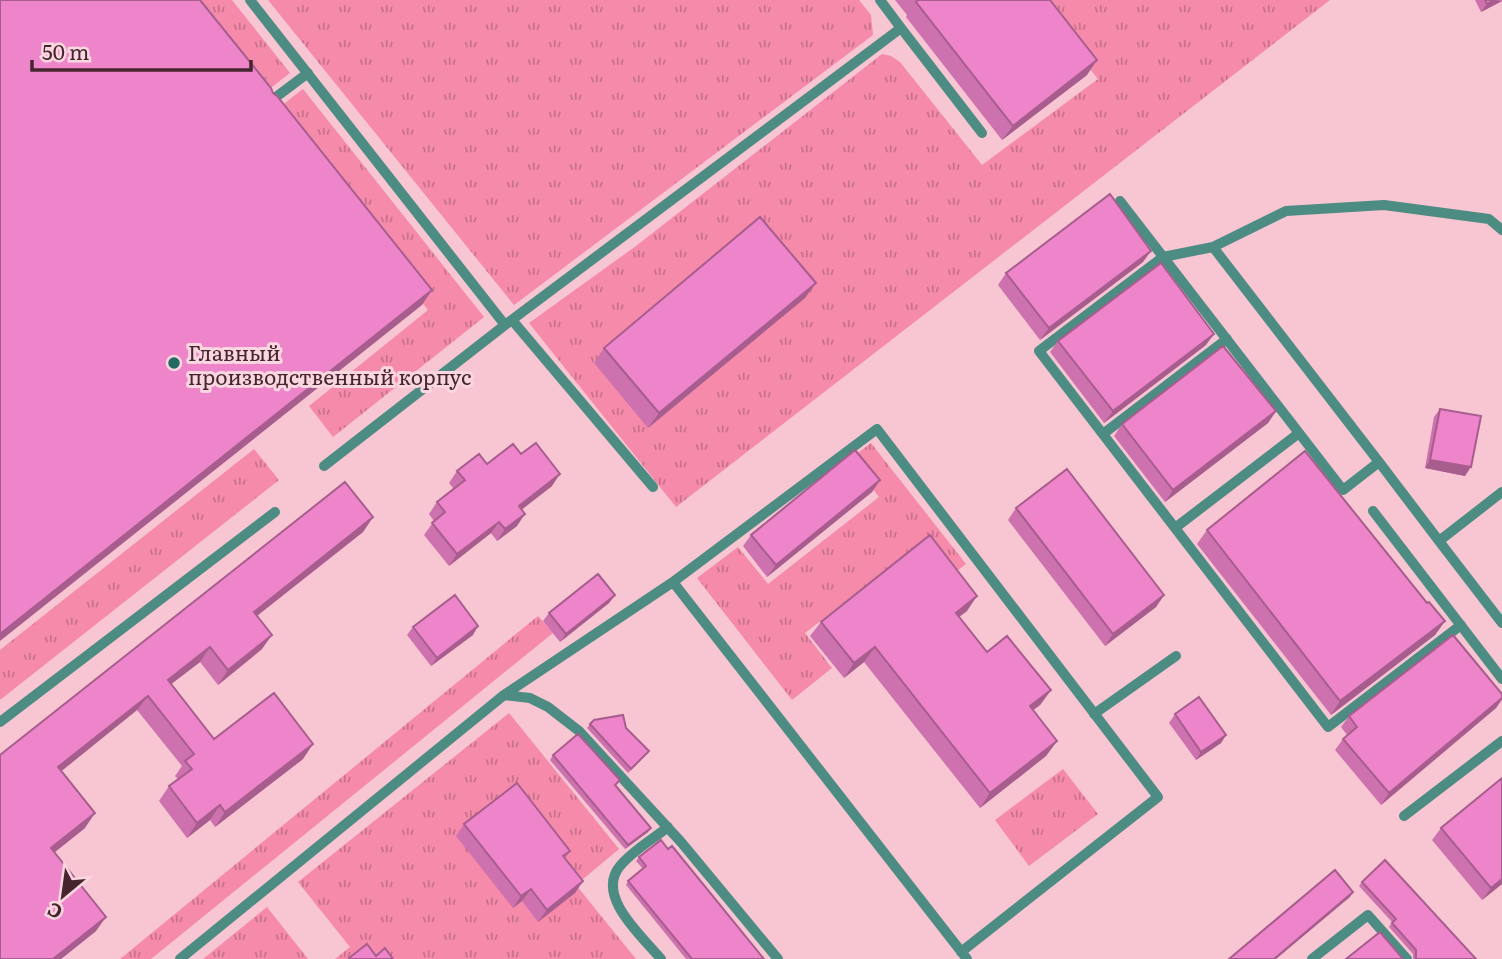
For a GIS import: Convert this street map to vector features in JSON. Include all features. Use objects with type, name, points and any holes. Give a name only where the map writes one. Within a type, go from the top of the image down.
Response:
[{"type":"lane","points":[[250,0],[508,322],[653,487]]},
{"type":"lane","points":[[880,0],[982,133]]},
{"type":"lane","points":[[324,466],[508,322],[901,28]]},
{"type":"lane","points":[[268,103],[308,73]]},
{"type":"lane","points":[[1120,201],[1343,490],[1379,462]]},
{"type":"lane","points":[[1461,625],[1328,727],[1040,351],[1163,257],[1213,247],[1286,211],[1384,205],[1489,219],[1502,230]]},
{"type":"lane","points":[[1213,247],[1502,623]]},
{"type":"lane","points":[[1103,434],[1227,339]]},
{"type":"lane","points":[[180,959],[504,695],[673,582],[877,429],[1157,797],[964,955],[673,582]]},
{"type":"lane","points":[[1175,528],[1299,433]]},
{"type":"lane","points":[[1439,541],[1502,492]]},
{"type":"lane","points":[[1373,511],[1502,679]]},
{"type":"lane","points":[[0,722],[275,512]]},
{"type":"lane","points":[[1094,714],[1176,656]]},
{"type":"lane","points":[[504,695],[530,698],[548,707],[579,731],[668,827],[778,959]]},
{"type":"lane","points":[[1404,816],[1502,741]]},
{"type":"lane","points":[[661,959],[618,907],[612,885],[621,865],[668,827]]},
{"type":"lane","points":[[1312,959],[1368,915],[1407,959]]},
{"type":"green space","points":[[182,0],[232,0],[290,73],[259,97]]},
{"type":"green space","points":[[268,0],[859,0],[871,15],[873,35],[514,305]]},
{"type":"green space","points":[[1034,0],[1330,0],[676,507],[529,323],[636,246],[882,54],[900,62],[982,165],[1098,79]]},
{"type":"green space","points":[[303,89],[484,317],[333,437],[309,406],[428,310],[272,113]]},
{"type":"green space","points":[[871,443],[966,564],[949,577],[921,543],[805,633],[832,668],[792,700],[697,578],[738,547],[768,584],[879,497],[850,459]]},
{"type":"green space","points":[[254,449],[279,480],[0,700],[0,650]]},
{"type":"green space","points":[[538,616],[553,633],[151,959],[120,959]]},
{"type":"green space","points":[[509,713],[619,849],[576,885],[636,959],[335,959],[350,947],[298,882]]},
{"type":"green space","points":[[1063,769],[1098,814],[1029,866],[995,820]]},
{"type":"green space","points":[[267,907],[308,959],[203,959]]},
{"type":"building","name":"Главный производственный корпус","points":[[0,0],[200,0],[432,290],[0,634]]},
{"type":"building","points":[[1050,0],[1097,60],[1013,126],[916,2]]},
{"type":"building","points":[[1110,194],[1151,251],[1049,328],[1006,273]]},
{"type":"building","points":[[760,217],[816,283],[659,413],[604,348]]},
{"type":"building","points":[[1161,263],[1214,334],[1113,411],[1058,341]]},
{"type":"building","points":[[1223,346],[1276,411],[1173,490],[1122,424]]},
{"type":"building","points":[[1440,409],[1481,416],[1471,467],[1430,460]]},
{"type":"building","points":[[536,443],[560,474],[519,506],[525,514],[505,529],[499,522],[457,554],[432,523],[445,512],[437,502],[465,480],[457,471],[479,454],[487,464],[513,444],[521,454]]},
{"type":"building","points":[[855,450],[880,480],[776,565],[751,535]]},
{"type":"building","points":[[1305,451],[1427,603],[1429,602],[1445,621],[1340,701],[1207,530]]},
{"type":"building","points":[[1067,469],[1164,595],[1113,634],[1016,508]]},
{"type":"building","points":[[345,482],[373,517],[254,612],[272,635],[228,670],[210,647],[168,680],[214,739],[274,693],[313,744],[225,812],[220,805],[197,823],[169,786],[192,769],[185,761],[194,754],[148,696],[58,767],[95,813],[51,848],[106,917],[53,959],[0,959],[0,755]]},
{"type":"building","points":[[930,535],[977,596],[956,613],[987,652],[1007,636],[1051,690],[1030,706],[1057,741],[990,793],[875,647],[854,663],[821,622]]},
{"type":"building","points":[[598,574],[615,595],[566,634],[549,613]]},
{"type":"building","points":[[455,595],[478,626],[437,658],[413,627]]},
{"type":"building","points":[[1453,635],[1502,694],[1502,698],[1389,793],[1343,739],[1357,727],[1349,716]]},
{"type":"building","points":[[1199,697],[1226,735],[1201,752],[1175,714]]},
{"type":"building","points":[[623,715],[626,728],[649,751],[631,769],[590,724],[594,720]]},
{"type":"building","points":[[578,734],[620,780],[615,785],[651,828],[628,845],[553,755]]},
{"type":"building","points":[[1502,778],[1502,879],[1491,888],[1441,828]]},
{"type":"building","points":[[517,783],[570,851],[563,856],[583,881],[547,910],[531,889],[521,896],[464,824]]},
{"type":"building","points":[[661,840],[668,849],[672,846],[764,959],[692,959],[628,881],[646,866],[639,857]]},
{"type":"building","points":[[1385,860],[1476,959],[1416,959],[1416,950],[1392,923],[1396,919],[1362,882]]},
{"type":"building","points":[[1335,870],[1353,892],[1274,959],[1229,959]]},
{"type":"building","points":[[1380,932],[1403,959],[1346,959]]},
{"type":"building","points":[[367,944],[376,956],[385,948],[393,959],[349,958]]},
{"type":"place","name":"Главный производственный корпус","points":[[174,363]]}]
